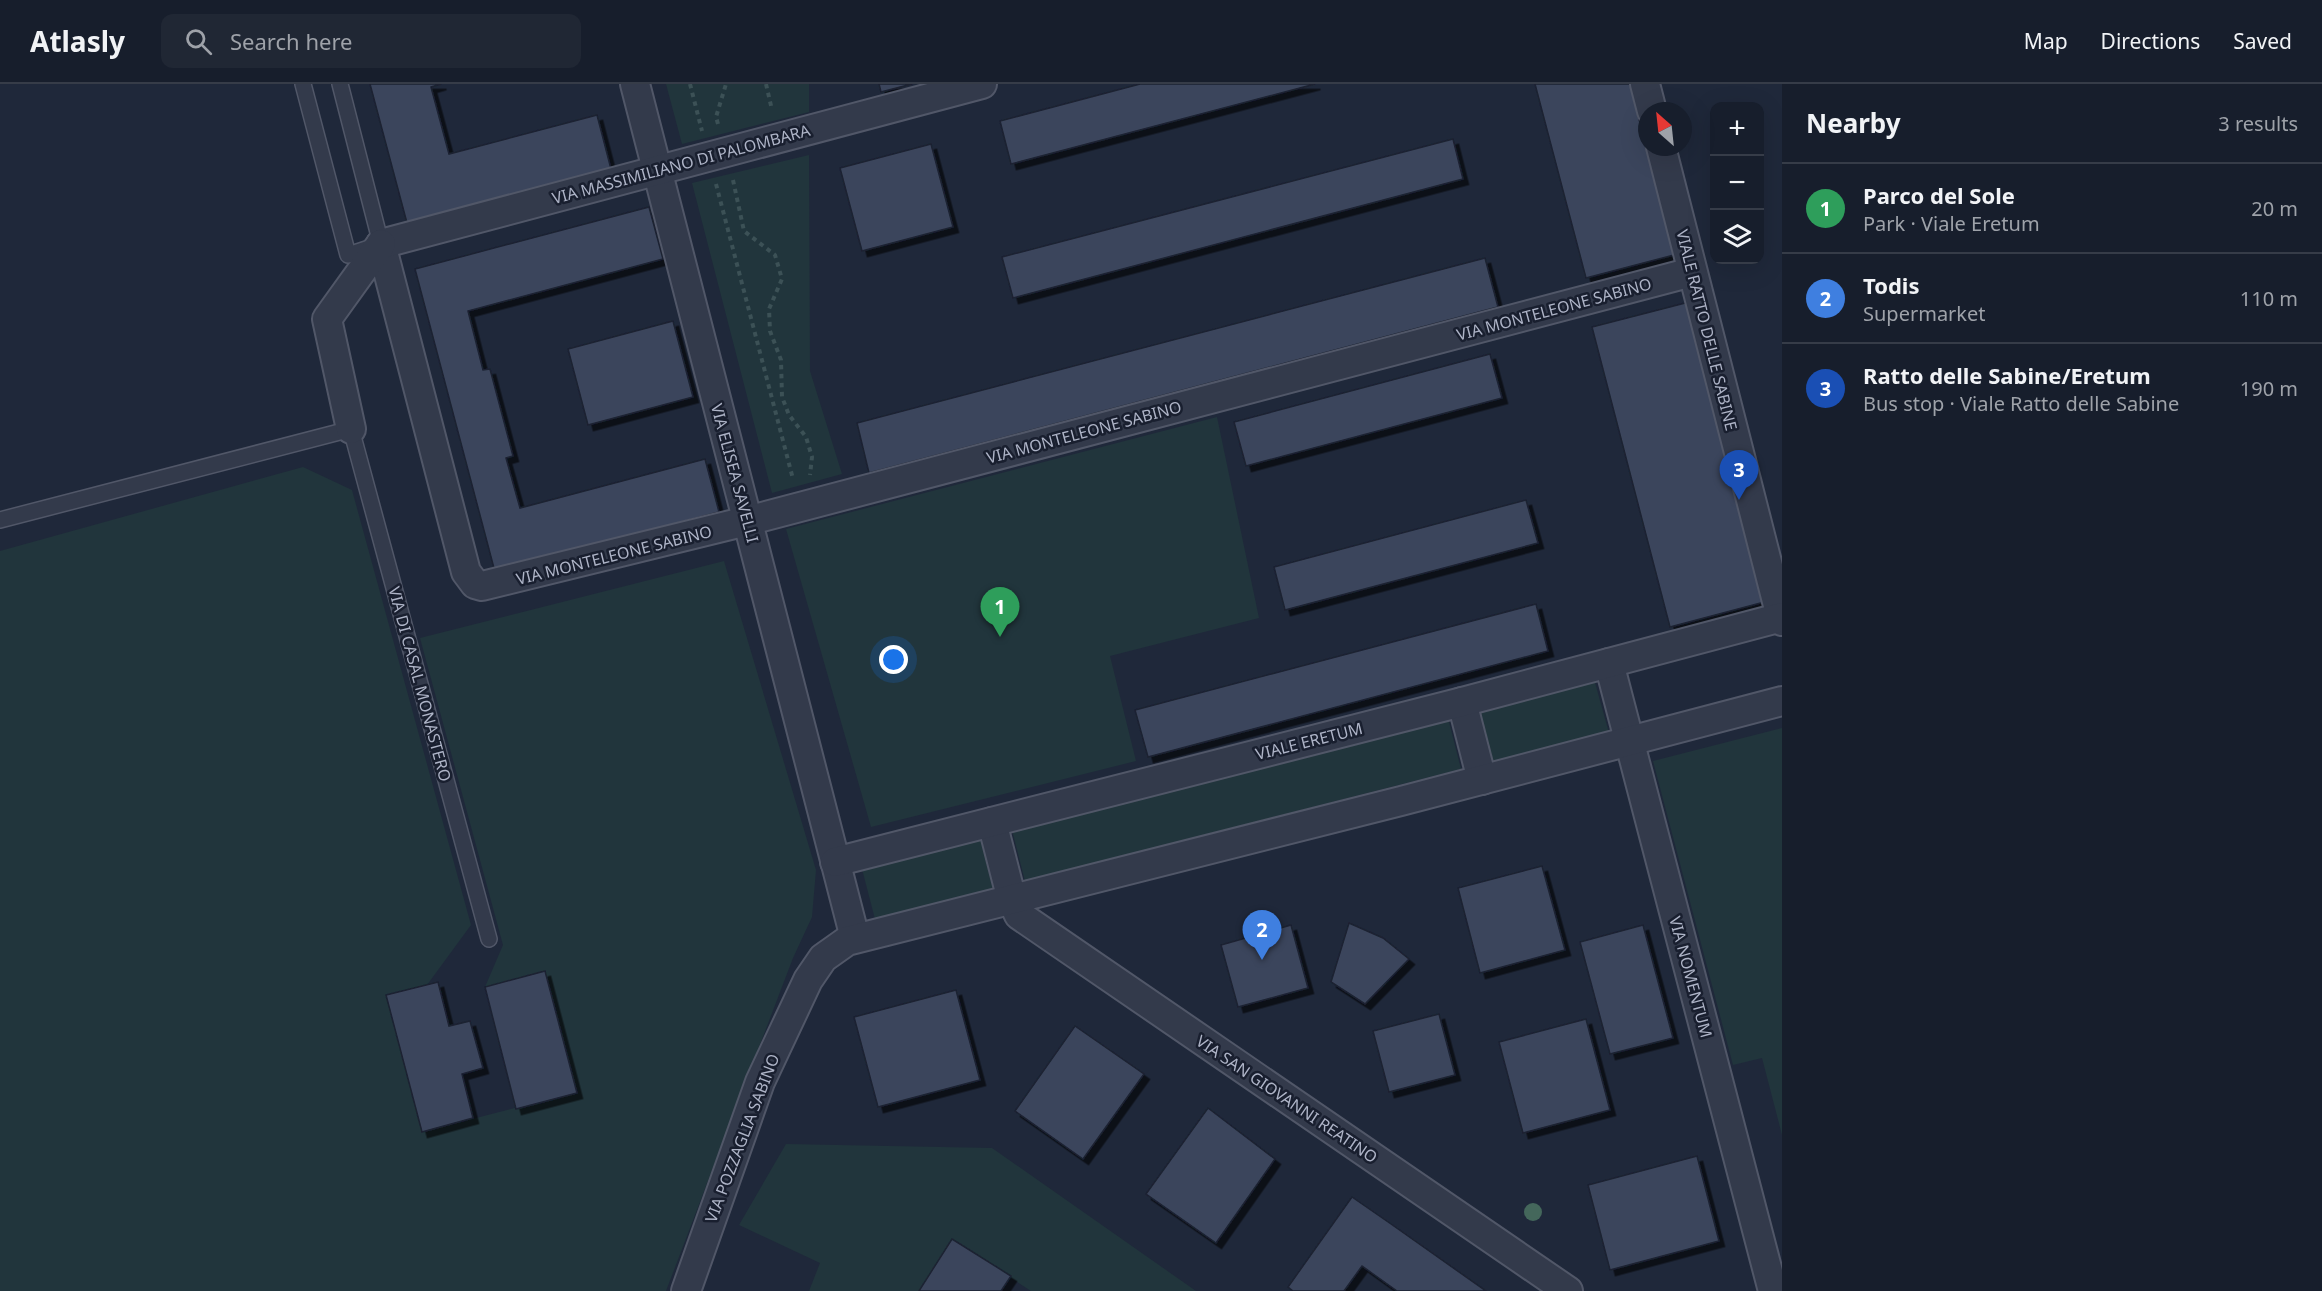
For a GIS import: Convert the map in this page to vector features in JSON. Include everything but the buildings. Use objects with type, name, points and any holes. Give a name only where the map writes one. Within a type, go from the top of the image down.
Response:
[{"type":"street","name":"VIA ELISEA SAVELLI","points":[[635,84],[855,938]]},
{"type":"street","name":"VIA MASSIMILIANO DI PALOMBARA","points":[[381,244],[982,84]]},
{"type":"street","points":[[1645,84],[1650,102]]},
{"type":"street","name":"VIALE RATTO DELLE SABINE","points":[[1663,156],[1782,618]]},
{"type":"street","name":"VIA DI CASAL MONASTERO","points":[[351,429],[327,319],[381,244]]},
{"type":"street","name":"VIA MONTELEONE SABINO","points":[[381,244],[466,572],[475,584],[490,586],[747,521],[1692,272]]},
{"type":"street","name":"VIALE ERETUM","points":[[835,862],[1782,618]]},
{"type":"street","name":"VIA NOMENTUM","points":[[1609,663],[1773,1291]]},
{"type":"street","points":[[855,938],[1482,780],[1782,700]]},
{"type":"street","points":[[1462,702],[1482,780]]},
{"type":"street","points":[[992,822],[1012,900]]},
{"type":"street","name":"VIA SAN GIOVANNI REATINO","points":[[1012,900],[1019,915],[1568,1291]]},
{"type":"street","name":"VIA POZZAGLIA SABINO","points":[[686,1291],[760,1082],[801,993],[823,958],[840,945],[855,938]]},
{"type":"lane","points":[[303,84],[348,255],[381,244],[340,84]]},
{"type":"lane","points":[[0,520],[351,429]]},
{"type":"lane","name":"VIA DI CASAL MONASTERO","points":[[351,429],[489,939]]},
{"type":"path","points":[[690,84],[718,154],[744,231],[776,255],[782,279],[770,309],[770,331],[781,360],[782,397],[789,415],[806,437],[812,457],[810,482],[800,506]]},
{"type":"path","points":[[726,84],[716,117],[718,154],[800,506]]},
{"type":"shaded area","points":[[666,84],[809,84],[809,112],[682,144]]},
{"type":"shaded area","points":[[809,155],[810,371],[842,474],[772,493],[692,183]]},
{"type":"shaded area","points":[[1217,417],[1259,618],[1110,656],[1136,761],[871,827],[786,529]]},
{"type":"shaded area","points":[[303,467],[352,490],[471,925],[427,985],[386,996],[422,1132],[577,1092],[545,971],[485,987],[503,945],[420,638],[724,561],[816,870],[812,917],[793,958],[666,1291],[0,1291],[0,551]]},
{"type":"shaded area","points":[[1594,679],[1609,733],[1491,764],[1478,710]]},
{"type":"shaded area","points":[[1448,718],[1461,769],[1025,881],[1012,830]]},
{"type":"shaded area","points":[[1782,728],[1782,1135],[1762,1058],[1733,1065],[1653,761]]},
{"type":"shaded area","points":[[980,839],[993,889],[875,919],[862,869]]},
{"type":"shaded area","points":[[786,1144],[992,1148],[1196,1291],[1031,1291],[952,1239],[920,1291],[809,1291],[820,1263],[739,1225]]},
{"type":"place","name":"Ratto delle Sabine/Eretum","points":[[1739,500]]},
{"type":"place","name":"Parco del Sole","points":[[1000,637]]},
{"type":"place","name":"Todis","points":[[1262,960]]}]
